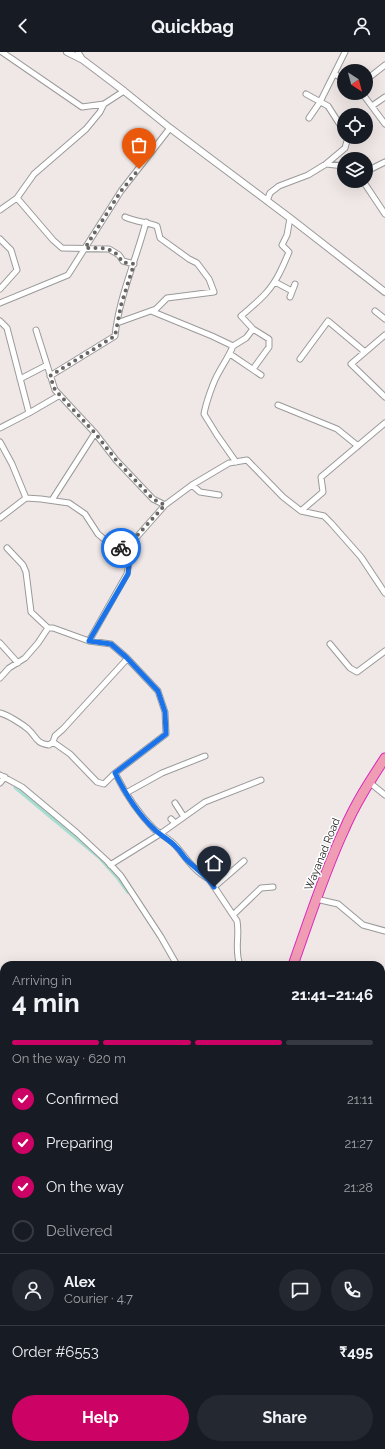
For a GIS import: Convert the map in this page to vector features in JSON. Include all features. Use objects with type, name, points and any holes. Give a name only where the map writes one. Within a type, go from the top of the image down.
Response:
[{"type":"highway","name":"Wayanad Road","points":[[294,961],[316,899],[344,830],[360,797],[385,758]]},
{"type":"street","points":[[2,52],[82,107],[104,104],[124,91]]},
{"type":"street","points":[[67,52],[82,60],[124,91],[170,128],[290,218],[385,292]]},
{"type":"street","points":[[78,52],[82,60]]},
{"type":"street","points":[[309,118],[320,102],[345,52]]},
{"type":"street","points":[[373,74],[385,65]]},
{"type":"street","points":[[306,94],[328,106],[337,120]]},
{"type":"street","points":[[372,106],[385,97]]},
{"type":"street","points":[[367,100],[385,124]]},
{"type":"street","points":[[0,210],[17,198],[34,174],[86,129],[100,112],[104,104]]},
{"type":"street","points":[[0,303],[68,275],[121,191],[170,128]]},
{"type":"street","points":[[267,201],[270,193],[279,186],[308,175],[326,164],[345,148],[346,144]]},
{"type":"street","points":[[373,168],[385,162]]},
{"type":"street","points":[[326,164],[337,165]]},
{"type":"street","points":[[368,188],[385,214]]},
{"type":"street","points":[[17,198],[53,240],[62,248],[109,249],[120,255],[122,262],[134,264]]},
{"type":"street","points":[[117,324],[156,309],[167,298],[214,292],[209,279],[197,263],[160,238],[157,226],[146,222],[135,222],[125,217]]},
{"type":"street","points":[[253,369],[269,346],[269,339],[253,329],[241,316],[266,293],[275,282],[289,252],[282,245],[287,235],[290,218]]},
{"type":"street","points":[[50,376],[115,336],[121,305],[146,222]]},
{"type":"street","points":[[0,239],[11,250],[18,270],[0,289]]},
{"type":"street","points":[[275,282],[292,291]]},
{"type":"street","points":[[290,297],[295,284]]},
{"type":"street","points":[[151,311],[233,346]]},
{"type":"street","points":[[375,311],[385,319]]},
{"type":"street","points":[[0,321],[7,328],[29,413]]},
{"type":"street","points":[[300,359],[328,321],[365,352]]},
{"type":"street","points":[[236,462],[204,414],[205,407],[219,372],[233,346],[246,338],[253,329]]},
{"type":"street","points":[[36,330],[55,390],[95,433],[116,460],[153,499],[165,505]]},
{"type":"street","points":[[385,335],[351,364],[385,397]]},
{"type":"street","points":[[230,354],[261,375]]},
{"type":"street","points":[[20,379],[47,365]]},
{"type":"street","points":[[380,392],[385,387]]},
{"type":"street","points":[[0,428],[60,395]]},
{"type":"street","points":[[278,405],[337,428],[358,446]]},
{"type":"street","points":[[301,511],[323,492],[322,478],[385,423]]},
{"type":"street","points":[[52,500],[95,433]]},
{"type":"street","points":[[0,442],[12,464],[26,498]]},
{"type":"street","points":[[119,549],[134,539],[165,505],[192,485],[229,463],[247,460],[283,497],[301,511],[324,516],[361,557],[385,593]]},
{"type":"street","points":[[192,485],[200,492],[219,494]]},
{"type":"street","points":[[0,518],[26,498],[69,503],[85,514],[98,534],[117,550],[119,549],[129,563],[128,574],[89,641]]},
{"type":"street","points":[[7,548],[23,565],[26,572],[31,612],[48,628],[53,628],[89,641],[111,644],[158,691],[165,712],[166,734],[115,773],[104,784],[97,782],[75,759],[53,742]]},
{"type":"street","points":[[0,678],[9,668],[25,658],[48,628]]},
{"type":"street","points":[[0,643],[18,663]]},
{"type":"street","points":[[330,644],[350,668],[357,672],[385,651]]},
{"type":"street","points":[[0,713],[11,718],[28,730],[38,742],[49,745],[53,742],[55,736],[127,659]]},
{"type":"street","points":[[126,793],[162,773],[205,756]]},
{"type":"street","points":[[115,773],[138,811],[156,831],[177,847],[184,857],[209,879],[219,893],[237,921],[236,946],[239,961]]},
{"type":"street","points":[[0,783],[2,776],[22,787],[77,833],[121,876],[161,937],[175,961]]},
{"type":"street","points":[[110,865],[160,834],[205,802],[261,780]]},
{"type":"street","points":[[369,782],[385,795]]},
{"type":"street","points":[[175,804],[184,817]]},
{"type":"street","points":[[171,819],[175,823]]},
{"type":"street","points":[[214,887],[244,861]]},
{"type":"street","points":[[233,915],[261,888],[272,886]]},
{"type":"street","points":[[316,899],[338,904],[363,925],[385,931]]},
{"type":"waterway","points":[[16,787],[100,857],[128,891]]},
{"type":"way so far","points":[[121,548],[134,539],[165,505],[153,499],[116,460],[95,433],[55,390],[50,376],[115,336],[121,305],[134,264],[122,262],[120,255],[109,249],[85,248],[121,191],[139,169]]},
{"type":"route","points":[[121,548],[119,549],[129,563],[128,574],[89,641],[111,644],[126,657],[158,691],[165,712],[166,734],[115,773],[138,811],[156,831],[172,842],[184,857],[209,879],[214,887]]}]
